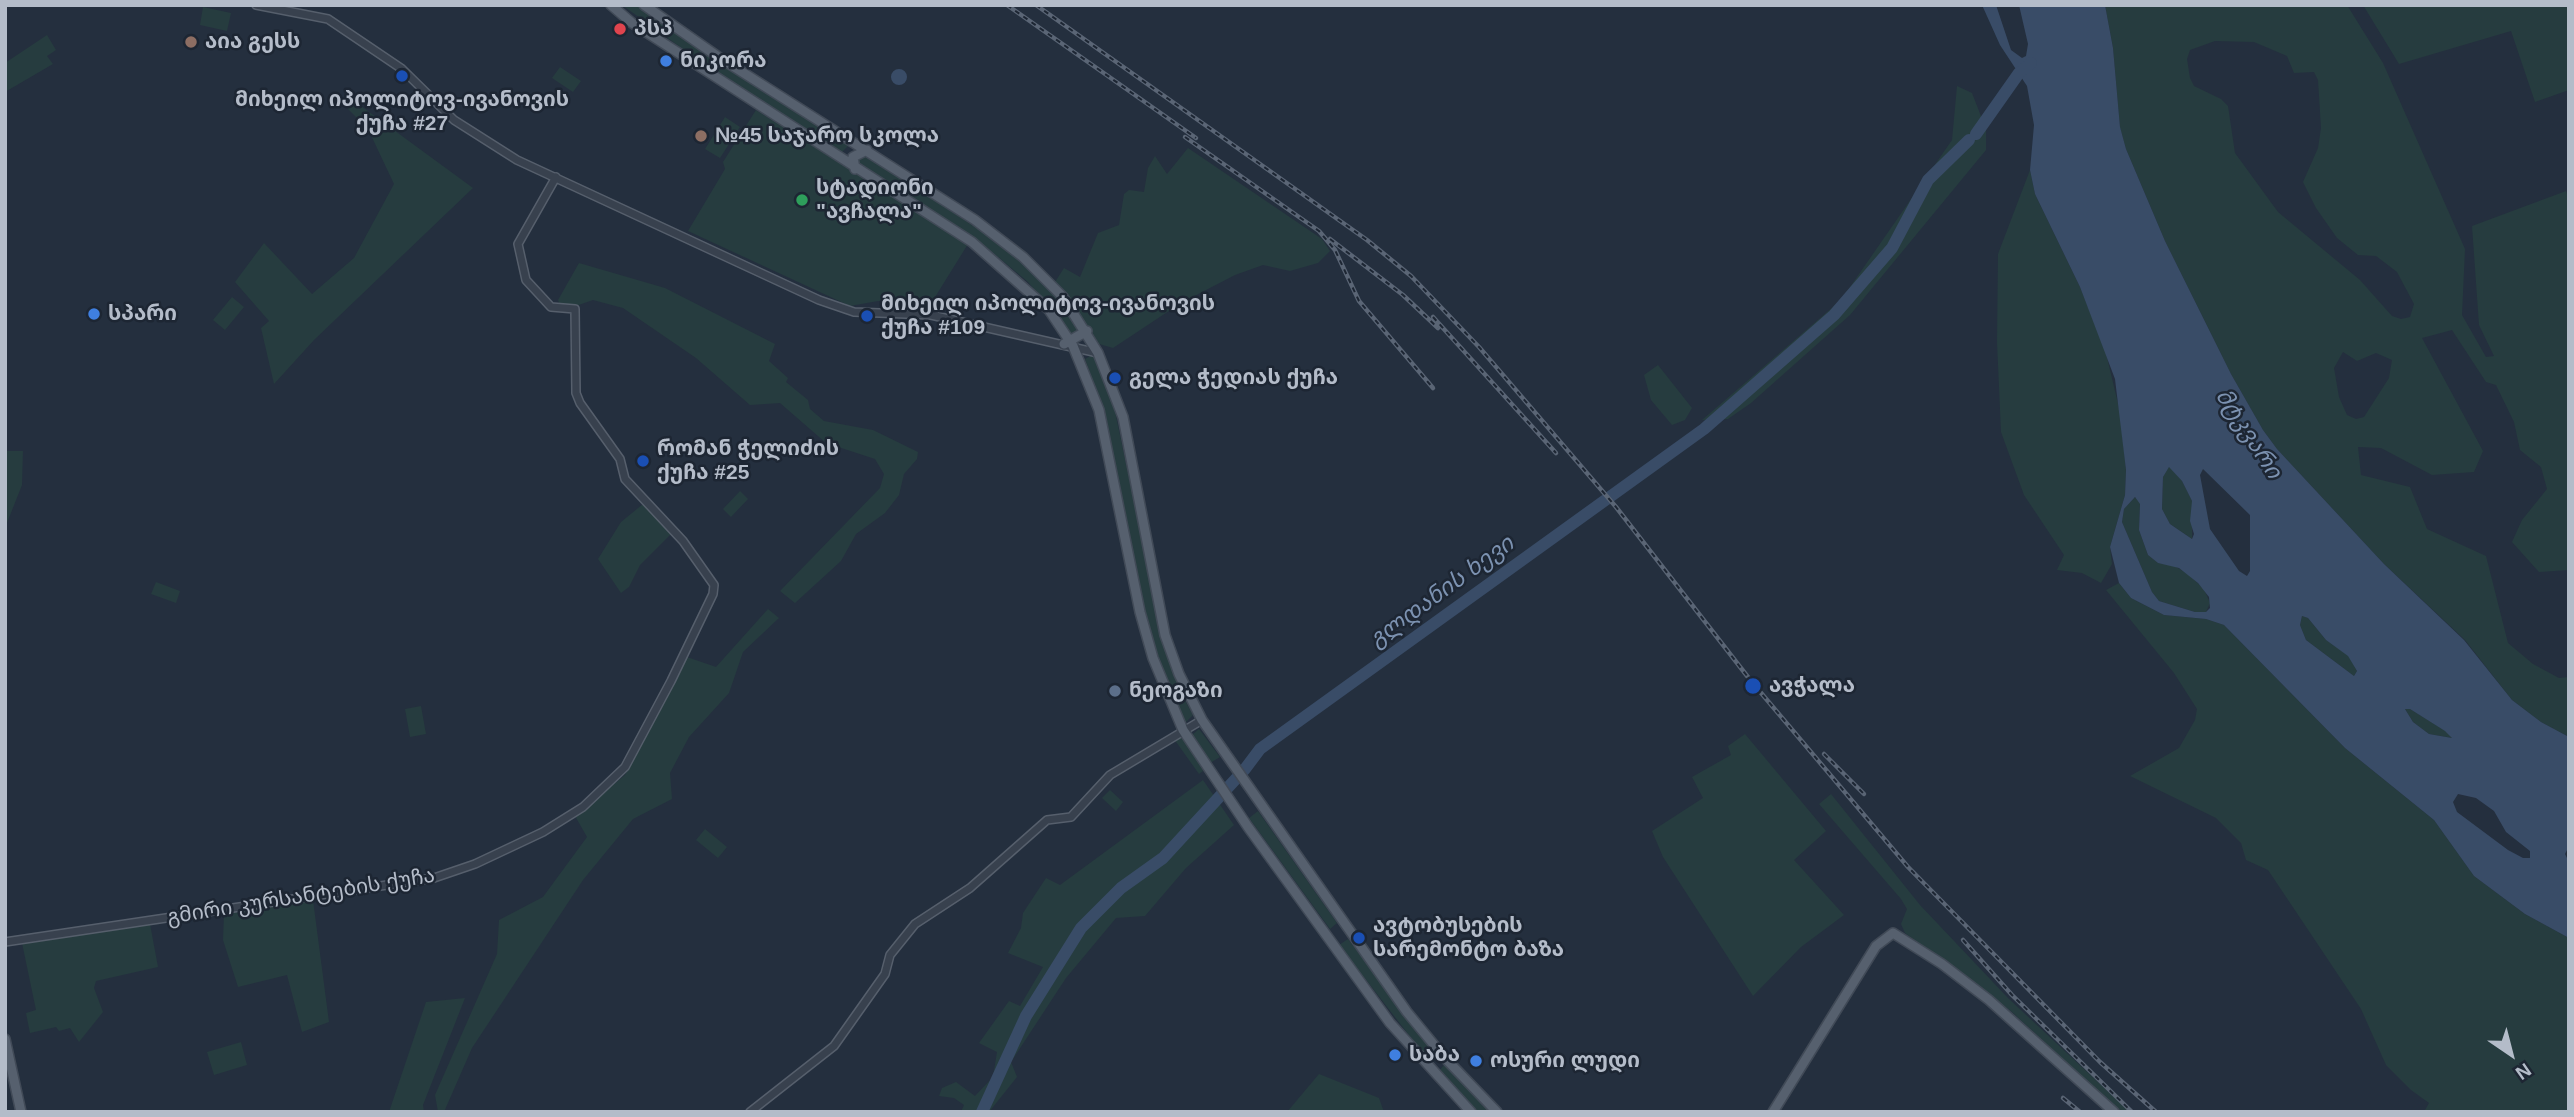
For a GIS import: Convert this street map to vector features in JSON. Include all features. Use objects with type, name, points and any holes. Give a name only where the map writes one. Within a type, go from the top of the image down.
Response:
[{"type":"main road","points":[[611,5],[632,23],[972,243],[1049,310],[1069,343],[1099,410],[1140,612],[1153,658],[1183,730],[1243,819],[1390,1023],[1471,1112]]},
{"type":"main road","points":[[645,5],[718,57],[975,220],[1023,257],[1063,297],[1098,352],[1123,417],[1165,635],[1179,674],[1202,720],[1408,1013],[1444,1057],[1497,1112]]},
{"type":"main road","points":[[837,158],[850,154],[852,141]]},
{"type":"main road","points":[[855,169],[853,157],[857,152],[867,150]]},
{"type":"main road","points":[[1069,343],[1087,331]]},
{"type":"main road","points":[[1773,1112],[1876,946],[1893,933],[1942,964],[1989,1000],[2114,1112]]},
{"type":"main road","points":[[5,1039],[21,1112]]},
{"type":"street","points":[[256,5],[328,19],[402,69],[454,120],[517,160],[779,284],[854,312],[931,315],[1069,343],[1098,352]]},
{"type":"street","name":"გმირი კურსანტების ქუჩა","points":[[5,942],[434,877],[475,864],[543,832],[583,807],[625,767],[713,594],[713,585],[707,572],[683,541],[625,479],[620,459],[580,402],[576,393],[575,309],[551,307],[526,280],[518,244],[556,177]]},
{"type":"street","points":[[750,1112],[834,1046],[885,974],[890,954],[915,924],[970,888],[1047,820],[1071,817],[1110,775],[1202,720]]},
{"type":"green space","points":[[622,5],[640,5],[848,146],[841,153],[727,81]]},
{"type":"green space","points":[[2105,5],[2347,5],[2383,63],[2465,249],[2462,315],[2486,357],[2494,356],[2479,325],[2472,226],[2566,191],[2569,200],[2569,570],[2539,572],[2512,542],[2522,520],[2547,489],[2541,467],[2520,450],[2514,422],[2496,385],[2486,382],[2452,330],[2422,338],[2483,451],[2474,472],[2432,475],[2381,448],[2358,447],[2361,475],[2410,487],[2427,529],[2486,556],[2508,643],[2533,664],[2559,678],[2569,677],[2569,737],[2541,722],[2512,700],[2465,640],[2384,564],[2277,449],[2263,430],[2231,374],[2165,241],[2126,149],[2120,128],[2113,48]],"holes":[[[2215,41],[2254,42],[2287,56],[2294,73],[2314,72],[2318,80],[2321,128],[2318,148],[2303,182],[2316,208],[2337,238],[2358,255],[2376,256],[2397,272],[2414,304],[2410,317],[2401,319],[2392,316],[2360,280],[2278,212],[2235,153],[2228,106],[2221,99],[2194,86],[2190,78],[2187,59],[2190,50]],[[2343,352],[2357,361],[2376,353],[2392,360],[2389,378],[2364,417],[2356,419],[2347,415],[2339,397],[2334,368]]]},
{"type":"green space","points":[[2363,5],[2569,5],[2569,90],[2535,102],[2511,31],[2399,64]]},
{"type":"green space","points":[[203,7],[231,13],[227,31],[200,25]]},
{"type":"green space","points":[[47,35],[56,50],[47,56],[53,64],[5,92],[5,63]]},
{"type":"green space","points":[[560,67],[581,81],[573,92],[552,78]]},
{"type":"green space","points":[[1957,86],[1972,93],[1986,129],[1986,150],[1850,315],[1751,403],[1728,419],[1702,420],[1841,300],[1952,140]]},
{"type":"green space","points":[[346,95],[473,188],[314,340],[274,384],[261,328],[269,321],[235,282],[264,243],[312,294],[354,258],[394,184],[368,129],[341,102]]},
{"type":"green space","name":"სტადიონი \"ავჩალა\"","points":[[756,110],[968,244],[932,302],[878,301],[850,306],[688,231],[725,169],[723,162]]},
{"type":"green space","points":[[725,117],[740,127],[720,158],[705,149]]},
{"type":"green space","points":[[1188,148],[1322,239],[1330,251],[1318,263],[1290,271],[1263,265],[1235,275],[1181,303],[1113,348],[1099,344],[1065,292],[1055,282],[1064,268],[1080,277],[1098,233],[1119,225],[1124,194],[1129,190],[1144,192],[1148,168],[1155,156],[1167,174]]},
{"type":"green space","points":[[862,152],[1008,249],[1067,306],[1082,331],[1072,335],[1028,282],[980,242],[855,162]]},
{"type":"green space","points":[[2030,170],[2035,194],[2080,287],[2105,349],[2120,412],[2126,470],[2125,495],[2110,547],[2112,564],[2101,583],[2082,573],[2057,570],[2064,555],[2024,495],[2001,432],[1997,342],[1998,254]]},
{"type":"green space","points":[[579,263],[665,288],[775,344],[769,361],[788,378],[786,382],[808,400],[810,409],[824,421],[873,430],[918,452],[917,459],[904,474],[899,495],[885,513],[856,534],[841,561],[795,603],[780,591],[880,488],[884,474],[875,459],[826,443],[780,403],[750,405],[696,358],[623,308],[593,300],[573,307],[560,305],[558,300]]},
{"type":"green space","points":[[232,297],[244,307],[225,330],[213,320]]},
{"type":"green space","points":[[1094,354],[1108,386],[1116,416],[1162,635],[1180,691],[1193,715],[1185,723],[1165,679],[1144,613],[1102,407],[1085,359]]},
{"type":"green space","points":[[1658,365],[1692,408],[1685,420],[1672,425],[1651,400],[1644,375]]},
{"type":"green space","points":[[5,451],[23,451],[22,485],[5,528]]},
{"type":"green space","points":[[2169,466],[2182,481],[2192,501],[2192,539],[2170,524],[2162,509],[2163,477]]},
{"type":"green space","points":[[740,491],[748,499],[731,517],[723,509]]},
{"type":"green space","points":[[2135,497],[2140,503],[2139,530],[2148,555],[2158,563],[2173,565],[2188,574],[2204,589],[2210,603],[2206,612],[2195,612],[2159,601],[2152,592],[2122,522],[2124,509]]},
{"type":"green space","points":[[643,504],[672,533],[640,565],[629,587],[621,593],[598,559],[621,522]]},
{"type":"green space","points":[[156,582],[180,591],[176,603],[151,594]]},
{"type":"green space","points":[[2119,583],[2131,598],[2164,615],[2206,619],[2224,625],[2345,748],[2434,820],[2474,876],[2525,914],[2569,938],[2569,1112],[2427,1112],[2425,1110],[2429,1103],[2411,1090],[2386,1065],[2361,1009],[2268,870],[2246,860],[2241,843],[2216,818],[2130,776],[2179,748],[2195,720],[2197,709],[2174,673],[2106,590]]},
{"type":"green space","points":[[768,609],[779,618],[743,652],[729,693],[689,737],[670,773],[672,799],[633,819],[583,880],[472,1048],[444,1112],[438,1112],[435,1095],[497,954],[499,920],[543,897],[587,837],[575,816],[625,775],[687,657],[716,667]]},
{"type":"green space","points":[[2302,616],[2308,618],[2326,640],[2348,655],[2357,671],[2354,676],[2306,640],[2300,625]]},
{"type":"green space","points":[[421,706],[426,734],[410,737],[405,709]]},
{"type":"green space","points":[[2405,709],[2410,709],[2449,733],[2452,738],[2429,734],[2413,722]]},
{"type":"green space","points":[[1199,729],[1220,757],[1210,763],[1192,735]]},
{"type":"green space","points":[[1745,734],[1826,831],[1794,860],[1844,915],[1801,947],[1753,996],[1663,857],[1652,831],[1703,798],[1692,777],[1731,755],[1728,746]]},
{"type":"green space","points":[[1174,739],[1185,739],[1199,762],[1203,771],[1199,774]]},
{"type":"green space","points":[[1203,780],[1234,825],[1186,868],[1145,916],[1116,918],[1066,978],[1011,1062],[1017,1077],[989,1112],[961,1112],[964,1105],[954,1098],[939,1096],[942,1088],[956,1082],[975,1096],[993,1077],[997,1052],[979,1043],[1009,1001],[1020,1006],[1043,967],[1008,953],[1021,928],[1023,913],[1046,878],[1060,885]]},
{"type":"green space","points":[[1110,790],[1123,802],[1116,811],[1102,798]]},
{"type":"green space","points":[[1831,794],[1920,905],[2008,998],[2130,1112],[2120,1112],[2012,1012],[1905,933],[1901,924],[1907,909],[1901,899],[1819,804]]},
{"type":"green space","points":[[1258,811],[1337,923],[1330,929],[1249,818]]},
{"type":"green space","points":[[705,829],[727,847],[718,858],[696,840]]},
{"type":"green space","points":[[313,900],[329,1022],[302,1032],[287,975],[238,987],[223,940],[224,914]]},
{"type":"green space","points":[[150,924],[158,967],[96,981],[94,988],[103,1012],[79,1042],[70,1028],[59,1031],[56,1027],[30,1033],[26,1013],[36,1010],[22,943]]},
{"type":"green space","points":[[1348,939],[1436,1054],[1429,1061],[1339,945]]},
{"type":"green space","points":[[465,998],[423,1105],[424,1112],[389,1112],[426,1002]]},
{"type":"green space","points":[[241,1042],[247,1065],[214,1075],[207,1052]]},
{"type":"green space","points":[[1444,1065],[1492,1112],[1477,1112],[1438,1072]]},
{"type":"green space","points":[[1319,1074],[1379,1098],[1384,1112],[1287,1112]]},
{"type":"water","name":"მტკვარი","points":[[1982,5],[1996,5],[2011,50],[2022,58],[2026,56],[2028,44],[2019,5],[2105,5],[2113,48],[2120,127],[2126,149],[2165,241],[2231,374],[2263,430],[2277,449],[2384,564],[2464,640],[2512,700],[2541,722],[2569,737],[2569,846],[2565,854],[2569,862],[2569,938],[2525,914],[2474,876],[2434,820],[2345,748],[2224,625],[2206,619],[2164,615],[2131,598],[2119,583],[2110,547],[2125,495],[2126,470],[2115,379],[2080,287],[2035,194],[2030,170],[2034,125],[2027,86],[2000,45]],"holes":[[[2169,467],[2182,481],[2192,501],[2192,539],[2170,524],[2162,509],[2163,477]],[[2203,469],[2250,515],[2250,571],[2247,576],[2239,571],[2210,529],[2200,475]],[[2135,497],[2140,504],[2139,530],[2148,555],[2158,563],[2179,568],[2198,583],[2209,597],[2210,608],[2206,612],[2195,612],[2159,601],[2152,592],[2122,522],[2124,509]],[[2302,616],[2308,618],[2326,640],[2348,656],[2357,671],[2354,676],[2306,640],[2300,625]],[[2405,709],[2410,709],[2452,738],[2429,734],[2413,722]],[[2458,794],[2476,798],[2494,811],[2506,832],[2530,851],[2530,858],[2523,858],[2508,850],[2457,812],[2453,802]]]},
{"type":"water","points":[[899,69],[907,77],[899,85],[891,77]]},
{"type":"waterway","name":"გლდანის ხევი","points":[[1976,134],[2019,73],[2031,63]]},
{"type":"waterway","name":"გლდანის ხევი","points":[[982,1112],[1026,1016],[1081,928],[1121,888],[1163,858],[1260,749],[1704,429],[1834,315],[1892,248],[1928,180],[1969,140]]},
{"type":"railway","points":[[1007,5],[1196,138]]},
{"type":"railway","points":[[1036,5],[1367,240],[1411,276],[1479,347],[1616,507],[1751,681],[1908,867],[2100,1062],[2156,1112]]},
{"type":"railway","points":[[1185,137],[1319,231],[1335,250],[1359,301],[1433,388]]},
{"type":"railway","points":[[1330,239],[1403,295],[1438,328]]},
{"type":"railway","points":[[1433,317],[1556,453]]},
{"type":"railway","points":[[1824,754],[1864,794]]},
{"type":"railway","points":[[1963,940],[2012,995],[2132,1112]]},
{"type":"railway","points":[[2063,1098],[2080,1112]]},
{"type":"place","name":"პსპ","points":[[620,29]]},
{"type":"place","name":"აია გესს","points":[[191,42]]},
{"type":"place","name":"ნიკორა","points":[[666,61]]},
{"type":"place","name":"მიხეილ იპოლიტოვ-ივანოვის ქუჩა #27","points":[[402,76]]},
{"type":"place","name":"№45 საჯარო სკოლა","points":[[701,136]]},
{"type":"place","name":"სტადიონი \"ავჩალა\"","points":[[802,200]]},
{"type":"place","name":"სპარი","points":[[94,314]]},
{"type":"place","name":"მიხეილ იპოლიტოვ-ივანოვის ქუჩა #109","points":[[867,316]]},
{"type":"place","name":"გელა ჭედიას ქუჩა","points":[[1115,378]]},
{"type":"place","name":"რომან ჭელიძის ქუჩა #25","points":[[643,461]]},
{"type":"place","name":"ავჭალა","points":[[1753,686]]},
{"type":"place","name":"ნეოგაზი","points":[[1115,691]]},
{"type":"place","name":"ავტობუსების სარემონტო ბაზა","points":[[1359,938]]},
{"type":"place","name":"საბა","points":[[1395,1055]]},
{"type":"place","name":"ოსური ლუდი","points":[[1476,1061]]}]
